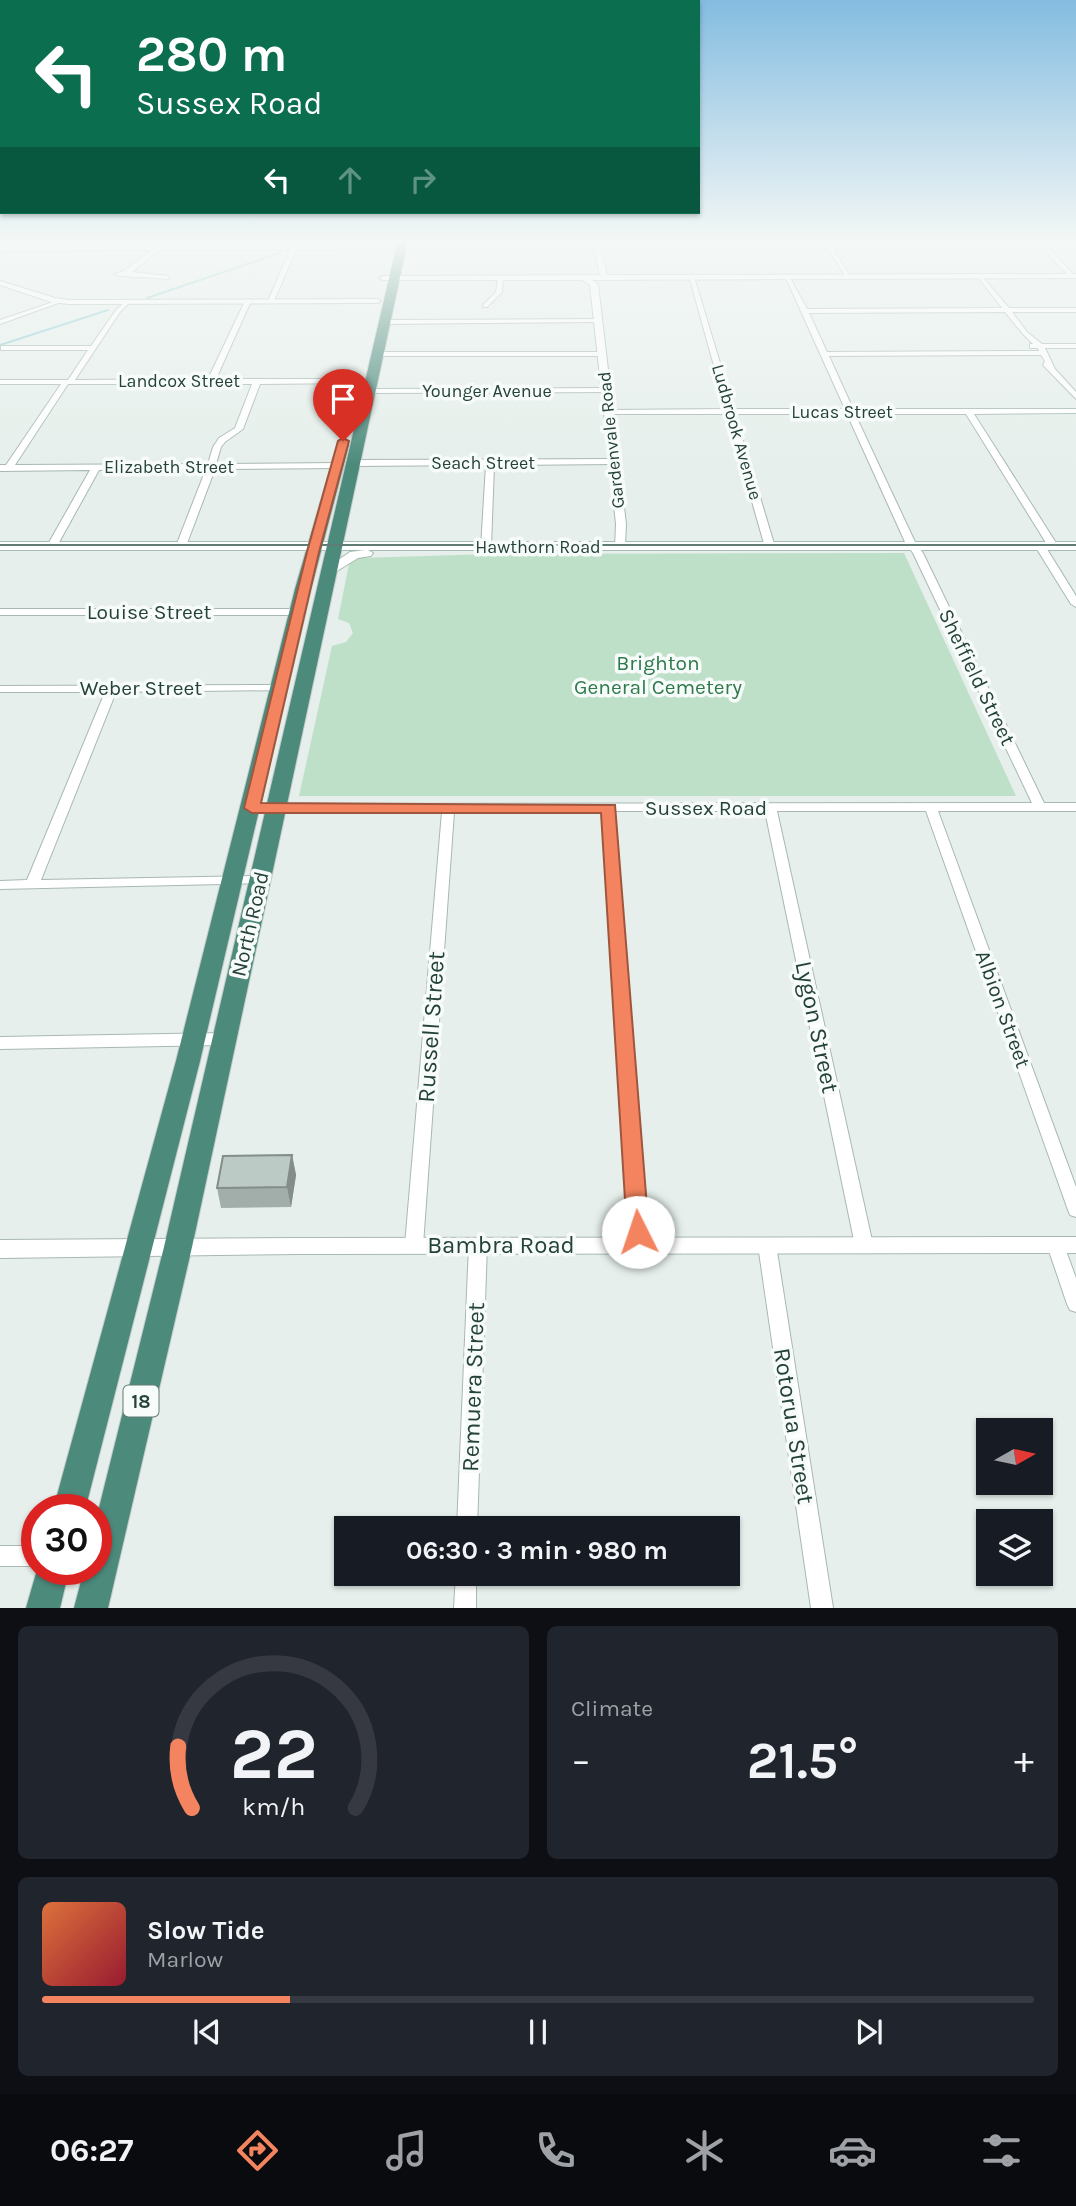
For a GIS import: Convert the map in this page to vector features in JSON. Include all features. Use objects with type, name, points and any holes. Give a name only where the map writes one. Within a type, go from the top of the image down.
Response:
[{"type":"highway","name":"North Road","points":[[73,1494],[234,881],[314,546],[369,391],[377,354],[376,315]]},
{"type":"highway","name":"North Road","points":[[112,1508],[178,1247],[330,572],[341,520],[348,423],[358,381],[385,315]]},
{"type":"highway","points":[[321,520],[341,520]]},
{"type":"highway","points":[[171,1128],[204,1128]]},
{"type":"highway","points":[[43,1608],[49,1585]]},
{"type":"highway","name":"North Road","points":[[91,1608],[95,1585]]},
{"type":"main road","name":"Hawthorn Road","points":[[0,547],[1076,546]]},
{"type":"main road","points":[[330,572],[354,555],[390,547]]},
{"type":"street","points":[[0,322],[20,315]]},
{"type":"street","points":[[4,468],[115,315]]},
{"type":"street","points":[[211,381],[242,315]]},
{"type":"street","name":"Gardenvale Road","points":[[598,315],[613,463],[625,547]]},
{"type":"street","name":"Ludbrook Avenue","points":[[702,315],[770,547]]},
{"type":"street","name":"Sheffield Street","points":[[806,315],[1040,807]]},
{"type":"street","points":[[1010,315],[1076,397]]},
{"type":"street","points":[[384,322],[598,321]]},
{"type":"street","points":[[824,354],[1038,350],[1076,346]]},
{"type":"street","points":[[4,348],[92,348]]},
{"type":"street","points":[[377,354],[601,354]]},
{"type":"street","points":[[181,546],[220,442],[239,429],[257,381]]},
{"type":"street","name":"Landcox Street","points":[[0,382],[358,381]]},
{"type":"street","name":"Younger Avenue","points":[[369,391],[606,390]]},
{"type":"street","name":"Lucas Street","points":[[608,412],[1076,411]]},
{"type":"street","points":[[968,412],[1046,546],[1076,604]]},
{"type":"street","points":[[486,547],[490,463]]},
{"type":"street","name":"Seach Street","points":[[345,464],[613,463]]},
{"type":"street","name":"Elizabeth Street","points":[[4,468],[345,464]]},
{"type":"street","points":[[52,546],[96,467]]},
{"type":"street","name":"Louise Street","points":[[0,612],[298,612]]},
{"type":"street","name":"Weber Street","points":[[0,689],[282,688]]},
{"type":"street","points":[[32,885],[113,689]]},
{"type":"street","name":"Sussex Road","points":[[252,808],[1076,807]]},
{"type":"street","name":"Russell Street","points":[[414,1245],[448,808]]},
{"type":"street","points":[[609,808],[639,1245]]},
{"type":"street","name":"Lygon Street","points":[[770,808],[864,1245]]},
{"type":"street","name":"Albion Street","points":[[931,808],[1076,1210]]},
{"type":"street","points":[[0,885],[260,880]]},
{"type":"street","points":[[0,1043],[223,1039]]},
{"type":"street","name":"Bambra Road","points":[[0,1249],[414,1245],[1066,1245]]},
{"type":"street","name":"Remuera Street","points":[[467,1516],[478,1245]]},
{"type":"street","name":"Rotorua Street","points":[[767,1245],[822,1608]]},
{"type":"street","points":[[1066,1245],[1076,1304]]},
{"type":"street","points":[[0,1556],[21,1556]]},
{"type":"street","points":[[465,1608],[466,1586]]},
{"type":"green space","name":"Brighton General Cemetery","points":[[904,553],[1016,796],[299,796],[332,646],[346,642],[353,633],[349,623],[338,619],[349,564],[358,558],[492,554]]},
{"type":"building","points":[[292,1155],[287,1187],[217,1188],[223,1156]]},
{"type":"waterway","points":[[0,345],[92,315]]},
{"type":"tram line","points":[[0,545],[1076,545]]},
{"type":"route","points":[[343,441],[298,612],[252,808],[609,808],[638,1232]]}]
